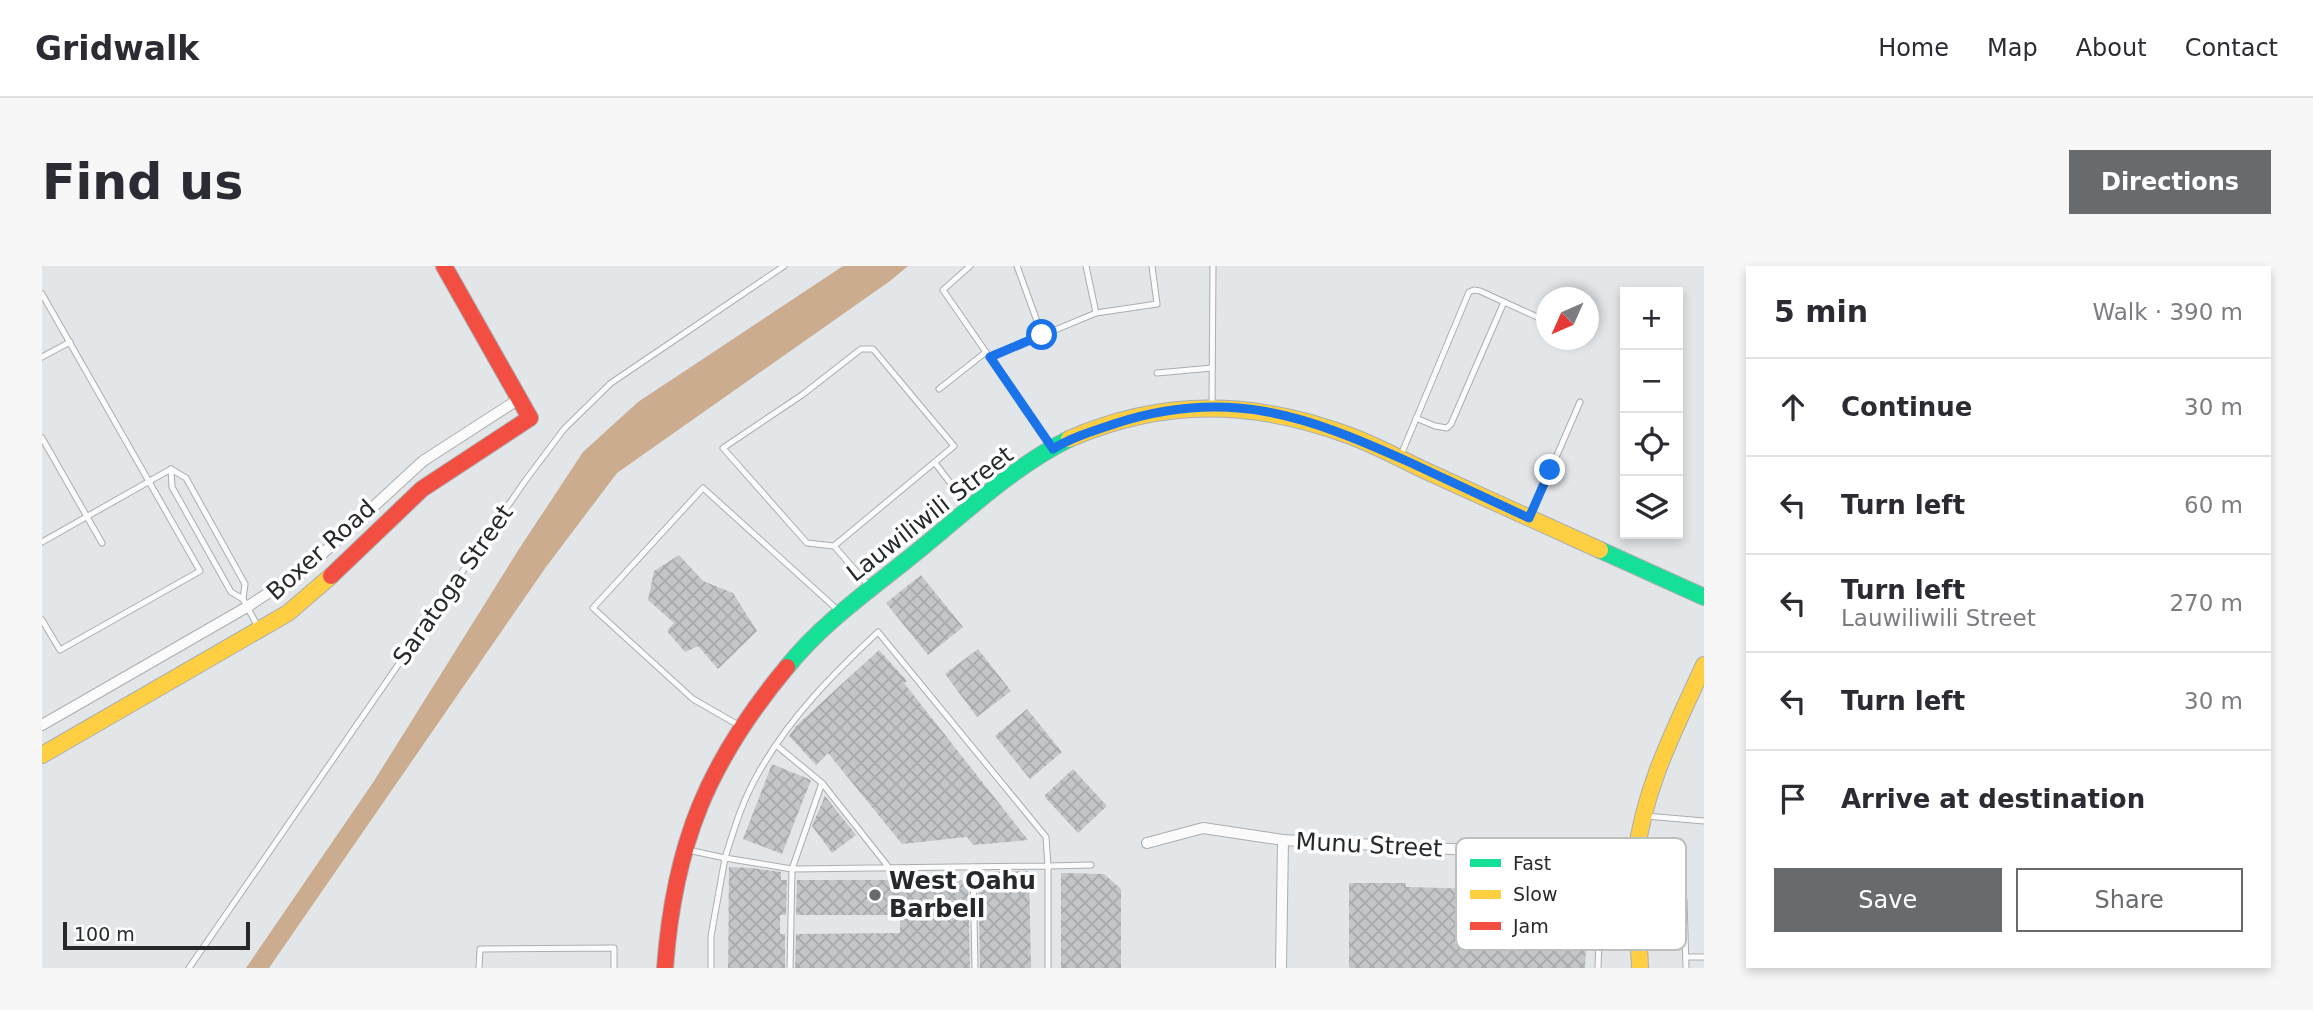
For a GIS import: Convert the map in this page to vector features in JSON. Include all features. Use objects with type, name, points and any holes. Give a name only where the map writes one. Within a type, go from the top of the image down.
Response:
[{"type":"street","name":"Boxer Road","points":[[42,755],[288,613],[347,563],[422,489],[530,418],[444,266]]},
{"type":"street","name":"Boxer Road","points":[[42,725],[309,566],[424,461],[519,400]]},
{"type":"street","name":"Lauwiliwili Street","points":[[665,968],[668,925],[685,849],[698,808],[714,771],[755,703],[824,628],[970,509],[1013,475],[1053,449],[1096,430],[1132,418],[1212,406],[1262,410],[1301,418],[1400,458],[1704,597]]},
{"type":"street","points":[[1639,838],[1649,791],[1704,665]]},
{"type":"street","name":"Munu Street","points":[[1147,843],[1203,828],[1283,840],[1456,849]]},
{"type":"street","points":[[1281,968],[1283,840]]},
{"type":"street","points":[[1639,950],[1640,968]]},
{"type":"lane","name":"Saratoga Street","points":[[189,968],[525,481],[564,429],[611,383],[784,266]]},
{"type":"lane","points":[[970,266],[943,290],[1053,449]]},
{"type":"lane","points":[[1017,266],[1042,335]]},
{"type":"lane","points":[[1086,266],[1096,313]]},
{"type":"lane","points":[[939,389],[988,354],[1096,313],[1157,304],[1152,266]]},
{"type":"lane","points":[[1212,406],[1213,266]]},
{"type":"lane","points":[[1400,458],[1466,295],[1474,290],[1536,316]]},
{"type":"lane","points":[[42,294],[200,571],[60,650],[42,620]]},
{"type":"lane","points":[[1416,418],[1441,427],[1447,428],[1451,425],[1504,302]]},
{"type":"lane","points":[[42,357],[70,342]]},
{"type":"lane","points":[[834,547],[954,446],[873,349],[861,349],[802,395],[723,448],[807,543],[834,547],[872,589]]},
{"type":"lane","points":[[1157,373],[1212,368]]},
{"type":"lane","points":[[1529,518],[1580,402]]},
{"type":"lane","points":[[42,438],[102,542]]},
{"type":"lane","points":[[934,464],[970,509]]},
{"type":"lane","points":[[42,542],[171,469]]},
{"type":"lane","points":[[171,469],[172,487],[230,592],[245,603],[260,629]]},
{"type":"lane","points":[[171,469],[186,478],[239,572],[245,584],[245,603]]},
{"type":"lane","points":[[740,726],[693,699],[593,608],[703,488],[842,614]]},
{"type":"lane","points":[[711,968],[711,936],[725,858],[741,808],[758,773],[789,725],[828,679],[878,632],[1046,837],[1048,968]]},
{"type":"lane","points":[[776,745],[822,783],[890,869]]},
{"type":"lane","points":[[790,968],[792,869],[822,783]]},
{"type":"lane","points":[[1643,816],[1704,821]]},
{"type":"lane","points":[[685,849],[792,869],[1091,865]]},
{"type":"lane","points":[[973,867],[975,968]]},
{"type":"lane","points":[[479,968],[480,949],[614,948],[614,968]]},
{"type":"lane","points":[[1598,968],[1599,950]]},
{"type":"lane","points":[[1686,950],[1686,968]]},
{"type":"lane","points":[[1686,957],[1704,957]]},
{"type":"shaded area","points":[[843,266],[908,266],[617,473],[546,567],[269,968],[246,968],[374,781],[583,452],[638,402]]},
{"type":"building","points":[[679,555],[703,581],[733,593],[757,631],[718,669],[698,646],[685,652],[667,631],[674,623],[648,600],[654,571]]},
{"type":"building","points":[[921,575],[963,627],[928,655],[886,603]]},
{"type":"building","points":[[978,649],[1011,691],[977,717],[945,674]]},
{"type":"building","points":[[879,650],[907,681],[904,683],[1028,840],[973,845],[967,837],[902,844],[828,753],[816,765],[789,736],[796,726]]},
{"type":"building","points":[[1027,709],[1062,752],[1030,779],[995,736]]},
{"type":"building","points":[[772,764],[811,780],[782,854],[743,839]]},
{"type":"building","points":[[1073,769],[1107,806],[1078,833],[1044,796]]},
{"type":"building","points":[[825,796],[856,835],[832,853],[812,826]]},
{"type":"building","points":[[729,867],[781,872],[781,880],[787,880],[786,915],[780,915],[780,934],[785,934],[785,968],[728,968]]},
{"type":"building","points":[[1029,871],[1031,968],[980,968],[978,872]]},
{"type":"building","points":[[1061,873],[1104,874],[1121,889],[1121,968],[1061,968]]},
{"type":"building","points":[[797,880],[968,880],[970,968],[795,968],[796,934],[900,933],[900,915],[796,915]]},
{"type":"building","points":[[1349,883],[1406,883],[1406,887],[1456,888],[1456,950],[1586,950],[1585,968],[1349,968]]},
{"type":"traffic: fast","points":[[787,667],[833,620],[991,490],[1048,450],[1069,439]]},
{"type":"traffic: fast","points":[[1600,550],[1704,597]]},
{"type":"traffic: slow","points":[[1069,439],[1139,416],[1174,410],[1208,408],[1278,415],[1313,423],[1359,439],[1600,550]]},
{"type":"traffic: slow","points":[[42,755],[288,613],[331,576]]},
{"type":"traffic: slow","points":[[1639,838],[1662,758],[1704,665]]},
{"type":"traffic: slow","points":[[1639,950],[1640,968]]},
{"type":"traffic: jam","points":[[331,576],[422,489],[530,418],[444,266]]},
{"type":"traffic: jam","points":[[665,968],[677,882],[700,807],[716,771],[736,737],[787,667]]},
{"type":"place","name":"West Oahu Barbell","points":[[875,895]]},
{"type":"route","points":[[1042,335],[990,357],[1053,449],[1132,418],[1212,406],[1262,410],[1301,418],[1350,436],[1529,518],[1550,470]]}]
